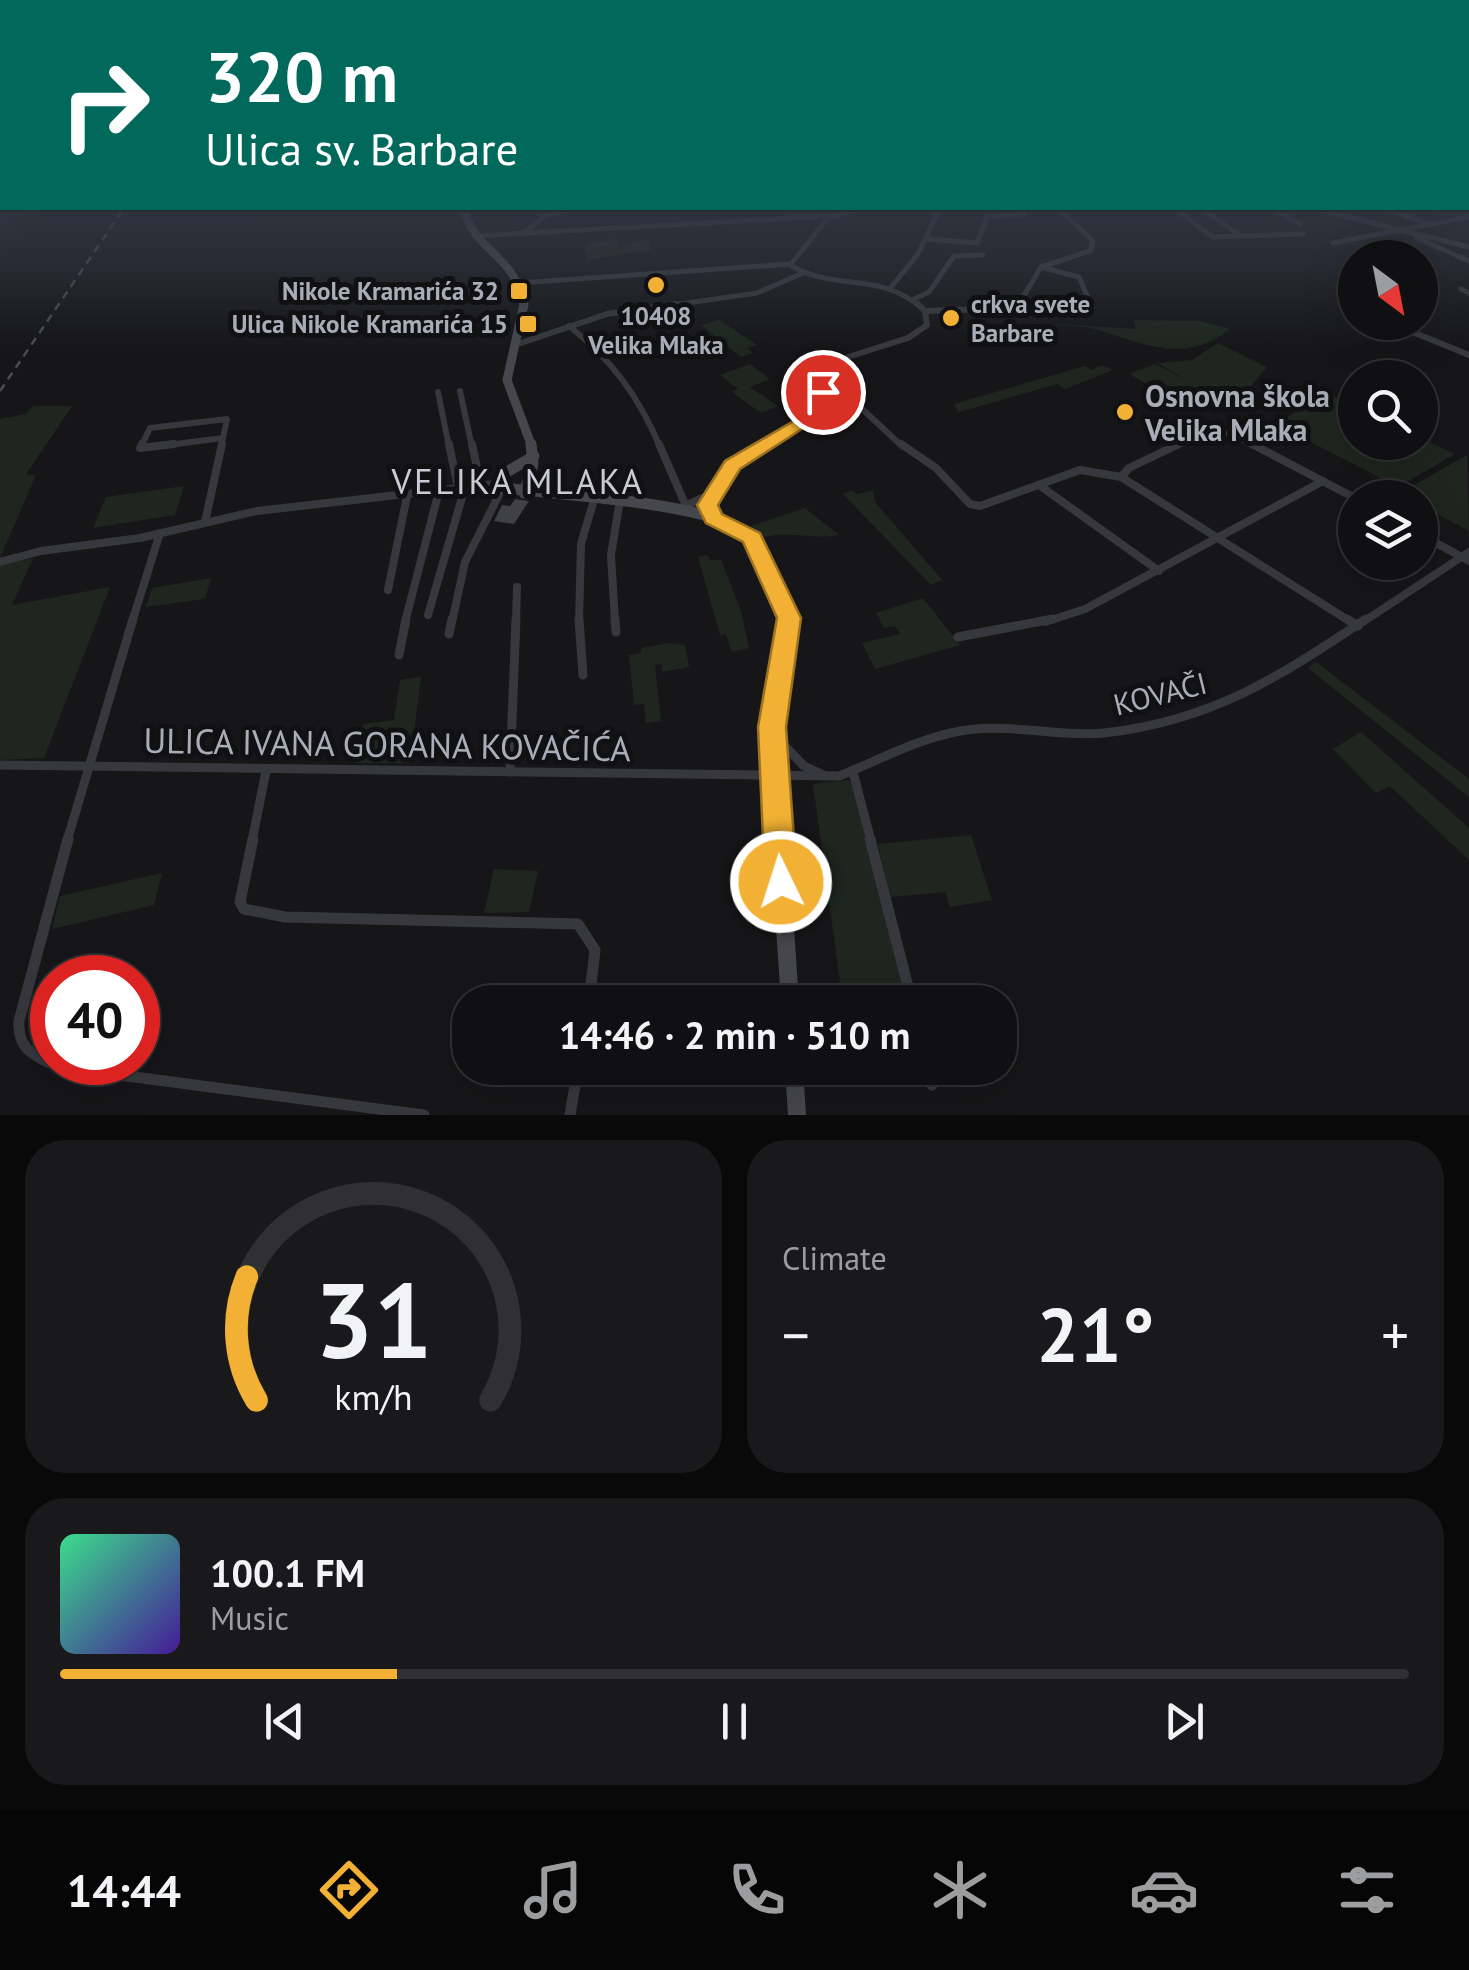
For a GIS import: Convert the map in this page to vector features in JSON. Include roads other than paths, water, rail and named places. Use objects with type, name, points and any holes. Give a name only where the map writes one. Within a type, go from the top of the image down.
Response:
[{"type":"main road","points":[[488,246],[511,263],[524,309],[521,343],[507,380],[534,456],[534,475],[524,493]]},
{"type":"main road","points":[[492,486],[534,456]]},
{"type":"main road","points":[[492,486],[592,503],[672,509],[713,518],[736,526],[757,546],[789,618],[772,727],[789,985]]},
{"type":"main road","points":[[795,1085],[797,1115]]},
{"type":"street","points":[[789,264],[804,246]]},
{"type":"street","points":[[892,286],[922,246]]},
{"type":"street","points":[[1016,308],[1041,268],[1093,246]]},
{"type":"street","points":[[1440,246],[1469,261]]},
{"type":"street","points":[[914,299],[929,292],[954,256],[983,255]]},
{"type":"street","points":[[519,283],[789,264],[802,273],[892,286],[925,311],[926,325],[917,334],[828,362],[821,370],[823,392],[818,413],[742,456],[710,494],[672,509]]},
{"type":"street","points":[[925,311],[1092,307],[1081,278],[1041,268]]},
{"type":"street","points":[[521,343],[617,312],[756,293],[802,273]]},
{"type":"street","points":[[569,326],[635,393],[664,448],[686,506]]},
{"type":"street","points":[[1431,340],[1469,356]]},
{"type":"street","points":[[449,634],[465,562],[492,486],[460,391]]},
{"type":"street","points":[[428,615],[462,488],[438,392]]},
{"type":"street","points":[[823,392],[858,405],[904,448],[930,463],[975,506],[1080,470],[1121,477],[1358,626]]},
{"type":"street","points":[[206,522],[224,438],[227,420],[150,428],[140,448],[224,438]]},
{"type":"street","points":[[1121,477],[1129,468],[1201,433],[1222,429],[1338,489]]},
{"type":"street","points":[[958,636],[1072,614],[1323,481]]},
{"type":"street","points":[[1039,485],[1159,571]]},
{"type":"street","points":[[0,562],[41,551],[160,534],[257,512],[492,486]]},
{"type":"street","points":[[399,655],[413,578],[438,491]]},
{"type":"street","points":[[710,494],[708,505],[713,518]]},
{"type":"street","points":[[388,590],[408,496]]},
{"type":"street","points":[[582,675],[577,568],[583,526],[592,503]]},
{"type":"street","points":[[616,632],[611,555],[619,506]]},
{"type":"street","points":[[160,534],[87,767],[18,1035],[28,1053],[58,1067],[424,1115]]},
{"type":"street","points":[[1438,543],[1466,556]]},
{"type":"street","name":"KOVAČI","points":[[773,778],[828,777],[853,772],[948,732],[979,728],[1103,733],[1204,711],[1263,687],[1466,556]]},
{"type":"street","points":[[510,772],[517,587]]},
{"type":"street","points":[[772,727],[794,758],[828,777]]},
{"type":"street","name":"ULICA IVANA GORANA KOVAČIĆA","points":[[0,765],[773,778]]},
{"type":"street","points":[[266,770],[240,902],[244,909],[285,917],[578,924],[590,932],[596,950],[591,985]]},
{"type":"street","points":[[853,772],[908,985]]},
{"type":"street","points":[[570,1115],[575,1085]]},
{"type":"railway","points":[[0,391],[98,246]]},
{"type":"place","name":"10408 Velika Mlaka","points":[[656,285]]},
{"type":"place","name":"Nikole Kramarića 32","points":[[519,291]]},
{"type":"place","name":"crkva svete Barbare","points":[[951,318]]},
{"type":"place","name":"Ulica Nikole Kramarića 15","points":[[528,324]]},
{"type":"place","name":"Osnovna škola Velika Mlaka","points":[[1125,412]]},
{"type":"district","name":"VELIKA MLAKA","points":[[518,481]]}]
